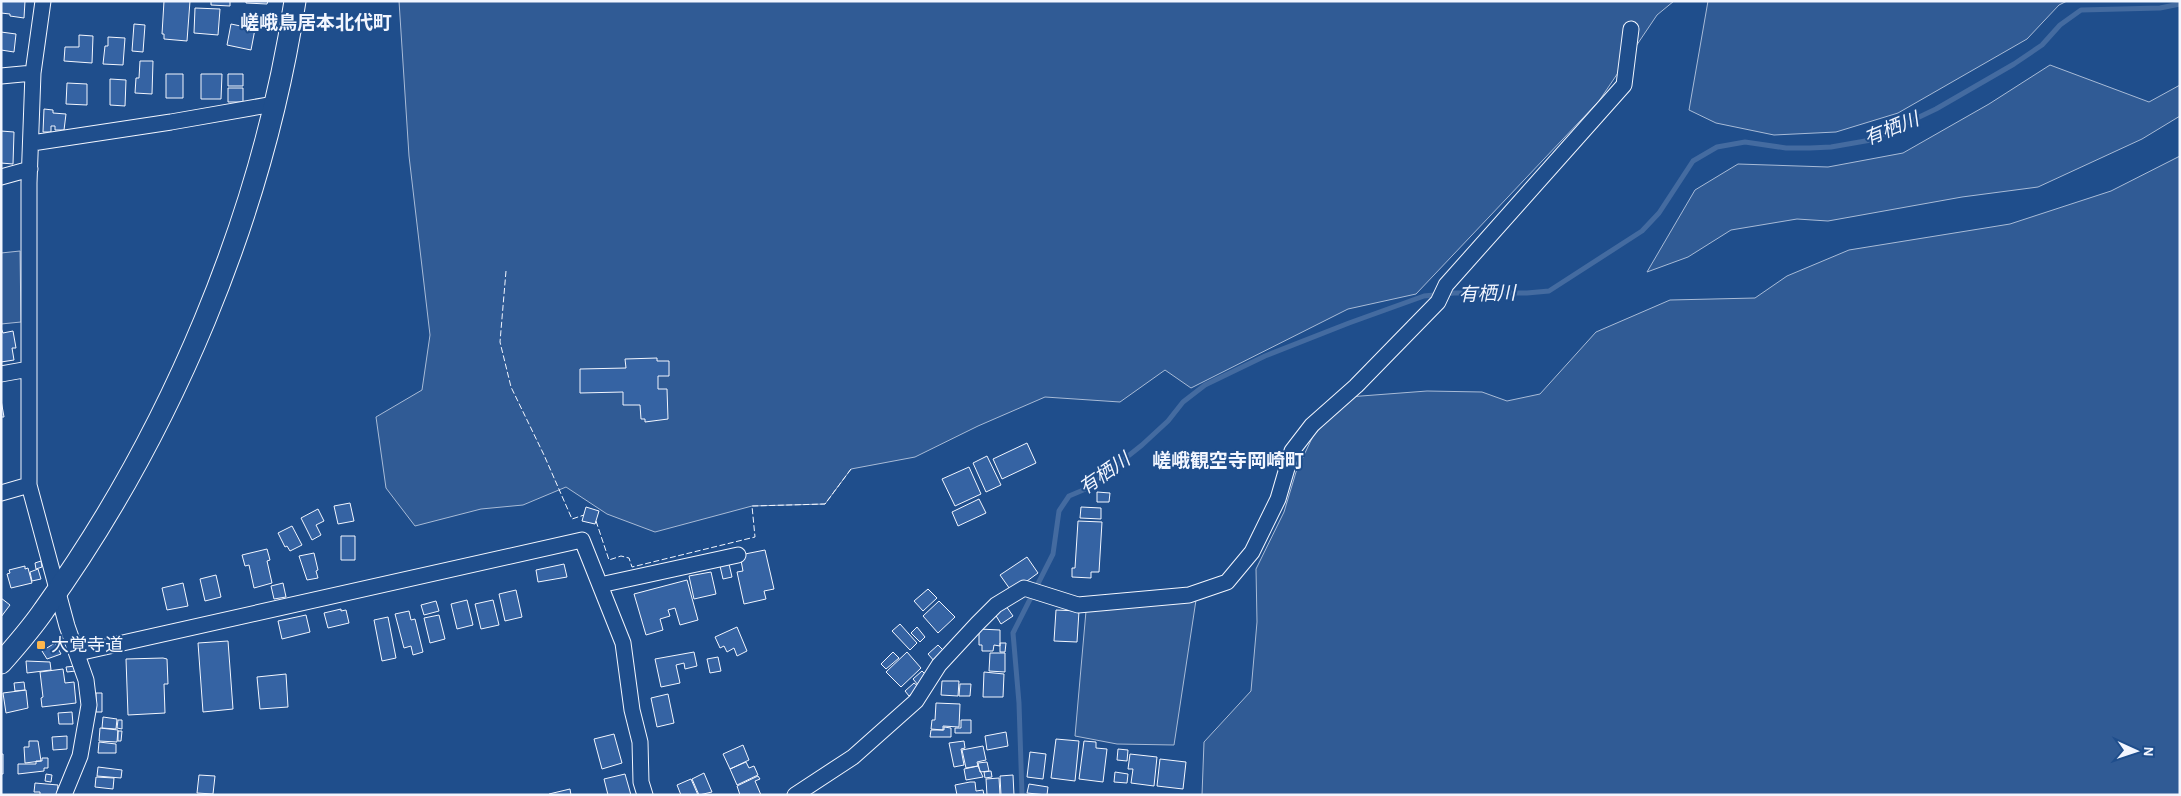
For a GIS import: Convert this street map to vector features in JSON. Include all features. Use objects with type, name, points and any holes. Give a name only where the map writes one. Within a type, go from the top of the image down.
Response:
[{"type":"street","points":[[43,1],[33,73],[30,169],[29,485],[68,626],[86,680],[88,713],[80,756],[64,795]]},
{"type":"street","points":[[1,663],[43,612],[91,543],[158,422],[184,366],[228,264],[260,164],[289,40],[295,1]]},
{"type":"street","points":[[795,795],[853,757],[916,701],[939,664],[977,624],[996,605],[1024,588],[1078,605],[1189,595],[1227,582],[1252,552],[1278,499],[1292,451],[1307,431],[1356,386],[1438,302],[1446,285],[1624,85],[1631,29]]},
{"type":"street","points":[[1,76],[33,73]]},
{"type":"street","points":[[32,142],[171,122],[274,104]]},
{"type":"street","points":[[1,177],[30,169]]},
{"type":"street","points":[[1,374],[29,369]]},
{"type":"street","points":[[1,493],[29,485]]},
{"type":"street","points":[[78,653],[582,540],[623,643],[632,710],[640,742],[641,782],[646,795]]},
{"type":"street","points":[[600,585],[738,555]]},
{"type":"shaded area","points":[[399,1],[1674,1],[1657,15],[1599,101],[1416,294],[1348,309],[1191,388],[1165,370],[1120,402],[1045,397],[978,426],[915,457],[851,469],[825,504],[752,506],[655,532],[607,514],[566,487],[523,505],[481,509],[415,526],[386,488],[376,417],[422,390],[430,335],[409,156]]},
{"type":"shaded area","points":[[1708,1],[2067,1],[2059,5],[2027,39],[1898,113],[1836,132],[1774,135],[1716,123],[1689,110]]},
{"type":"shaded area","points":[[2050,65],[2149,102],[2180,85],[2180,116],[2142,139],[2038,187],[1962,197],[1828,221],[1797,219],[1731,230],[1688,257],[1647,272],[1695,190],[1738,164],[1828,167],[1903,153],[1989,104]]},
{"type":"shaded area","points":[[2180,156],[2180,795],[1202,795],[1204,742],[1251,691],[1257,622],[1256,569],[1284,512],[1296,472],[1313,436],[1348,397],[1427,391],[1482,392],[1507,401],[1540,394],[1596,332],[1670,300],[1755,298],[1787,276],[1849,250],[2010,224],[2111,191]]},
{"type":"shaded area","points":[[20,251],[21,322],[1,324],[1,253]]},
{"type":"shaded area","points":[[1196,600],[1174,745],[1117,744],[1075,736],[1086,611]]},
{"type":"building","points":[[1,1],[25,1],[24,18],[1,13]]},
{"type":"building","points":[[164,1],[190,1],[187,41],[164,39],[164,34],[162,34]]},
{"type":"building","points":[[211,1],[230,1],[230,6],[211,5]]},
{"type":"building","points":[[246,1],[268,1],[267,4],[246,3]]},
{"type":"building","points":[[195,8],[220,9],[218,35],[194,33]]},
{"type":"building","points":[[134,24],[145,25],[143,52],[132,51]]},
{"type":"building","points":[[231,24],[255,29],[251,50],[227,45]]},
{"type":"building","points":[[1,32],[16,34],[14,52],[1,50]]},
{"type":"building","points":[[79,35],[93,36],[92,63],[64,61],[65,47],[79,47]]},
{"type":"building","points":[[108,37],[125,38],[123,65],[103,64],[105,46],[108,46]]},
{"type":"building","points":[[140,61],[153,61],[152,94],[135,93],[136,78],[139,78]]},
{"type":"building","points":[[166,74],[183,74],[183,98],[166,98]]},
{"type":"building","points":[[201,74],[222,74],[221,99],[201,99]]},
{"type":"building","points":[[228,74],[243,74],[243,86],[228,86]]},
{"type":"building","points":[[110,79],[126,80],[125,106],[110,105]]},
{"type":"building","points":[[67,83],[87,84],[87,105],[66,104]]},
{"type":"building","points":[[228,88],[243,88],[243,102],[228,102]]},
{"type":"building","points":[[44,109],[53,110],[53,113],[66,114],[64,130],[55,130],[55,126],[51,126],[51,132],[43,132]]},
{"type":"building","points":[[1,131],[14,132],[13,164],[1,163]]},
{"type":"building","points":[[1,328],[3,333],[13,331],[16,348],[12,348],[14,360],[1,362]]},
{"type":"building","points":[[657,358],[657,361],[669,361],[669,376],[658,376],[658,389],[667,389],[668,419],[645,422],[645,419],[641,419],[640,405],[623,405],[623,392],[580,393],[580,369],[626,368],[625,359]]},
{"type":"building","points":[[1,400],[4,417],[1,417]]},
{"type":"building","points":[[1027,443],[1036,463],[1002,479],[993,459]]},
{"type":"building","points":[[987,456],[1001,485],[986,492],[973,463]]},
{"type":"building","points":[[969,467],[981,494],[955,506],[942,479]]},
{"type":"building","points":[[1097,492],[1110,493],[1109,502],[1097,502]]},
{"type":"building","points":[[979,499],[986,513],[958,526],[952,512]]},
{"type":"building","points":[[350,503],[354,521],[338,524],[334,506]]},
{"type":"building","points":[[586,507],[599,511],[595,524],[582,521]]},
{"type":"building","points":[[1081,507],[1101,508],[1101,519],[1080,518]]},
{"type":"building","points":[[318,509],[324,521],[316,525],[321,535],[312,540],[301,518]]},
{"type":"building","points":[[1078,521],[1102,522],[1099,572],[1091,572],[1091,578],[1072,577],[1072,568],[1075,568]]},
{"type":"building","points":[[292,526],[302,545],[290,551],[287,546],[285,547],[278,533]]},
{"type":"building","points":[[341,536],[355,536],[355,560],[341,560]]},
{"type":"building","points":[[267,549],[270,560],[267,561],[272,583],[254,588],[249,565],[245,566],[242,555]]},
{"type":"building","points":[[765,550],[774,589],[764,591],[766,599],[744,604],[737,572],[743,571],[740,555]]},
{"type":"building","points":[[314,553],[318,578],[307,580],[299,556]]},
{"type":"building","points":[[1027,557],[1038,573],[1012,592],[1000,575]]},
{"type":"building","points":[[41,561],[42,567],[36,569],[35,563]]},
{"type":"building","points":[[564,564],[567,577],[538,582],[536,570]]},
{"type":"building","points":[[729,564],[732,577],[723,579],[720,566]]},
{"type":"building","points":[[25,566],[25,569],[28,568],[32,583],[11,588],[7,574],[10,573],[9,570]]},
{"type":"building","points":[[38,569],[41,579],[32,581],[30,572]]},
{"type":"building","points":[[711,572],[716,594],[694,599],[689,576]]},
{"type":"building","points":[[216,575],[221,597],[205,601],[200,579]]},
{"type":"building","points":[[687,580],[698,620],[680,625],[675,608],[668,610],[670,616],[660,619],[663,630],[646,635],[634,594]]},
{"type":"building","points":[[183,583],[188,606],[167,610],[162,588]]},
{"type":"building","points":[[283,583],[286,597],[274,599],[271,586]]},
{"type":"building","points":[[928,589],[937,598],[923,611],[914,601]]},
{"type":"building","points":[[516,590],[522,617],[505,621],[499,594]]},
{"type":"building","points":[[1,598],[10,605],[1,617]]},
{"type":"building","points":[[467,600],[473,625],[457,629],[451,604]]},
{"type":"building","points":[[493,600],[499,625],[481,629],[475,604]]},
{"type":"building","points":[[436,601],[439,611],[424,615],[421,605]]},
{"type":"building","points":[[939,601],[955,617],[938,633],[923,616]]},
{"type":"building","points":[[1006,606],[1013,616],[1001,624],[995,614]]},
{"type":"building","points":[[341,609],[341,611],[346,610],[349,623],[328,628],[324,613]]},
{"type":"building","points":[[1056,610],[1079,611],[1077,642],[1054,641]]},
{"type":"building","points":[[409,611],[411,620],[415,619],[423,652],[413,655],[411,646],[404,648],[395,614]]},
{"type":"building","points":[[306,615],[310,632],[282,639],[278,621]]},
{"type":"building","points":[[439,615],[445,639],[430,643],[424,618]]},
{"type":"building","points":[[388,617],[396,658],[382,661],[374,620]]},
{"type":"building","points":[[900,624],[917,643],[910,650],[892,631]]},
{"type":"building","points":[[737,627],[747,651],[737,656],[734,648],[727,652],[724,646],[720,648],[715,637]]},
{"type":"building","points":[[917,627],[925,637],[920,642],[911,633]]},
{"type":"building","points":[[979,629],[1000,630],[1000,646],[994,645],[993,651],[982,651],[982,645],[979,645]]},
{"type":"building","points":[[228,641],[233,709],[203,712],[198,643]]},
{"type":"building","points":[[55,643],[61,654],[47,659],[42,651]]},
{"type":"building","points":[[1000,643],[1006,643],[1005,652],[1000,652]]},
{"type":"building","points":[[938,645],[945,652],[935,662],[928,654]]},
{"type":"building","points":[[694,652],[697,666],[685,669],[684,663],[676,665],[680,683],[661,687],[655,659]]},
{"type":"building","points":[[893,652],[899,658],[886,669],[881,664]]},
{"type":"building","points":[[907,652],[921,668],[901,687],[886,672]]},
{"type":"building","points":[[990,653],[1005,653],[1005,672],[989,671]]},
{"type":"building","points":[[718,657],[721,671],[710,673],[707,659]]},
{"type":"building","points":[[126,659],[167,659],[168,684],[164,684],[165,713],[128,715]]},
{"type":"building","points":[[26,661],[50,662],[51,670],[27,673]]},
{"type":"building","points":[[76,666],[76,671],[67,672],[66,667]]},
{"type":"building","points":[[63,669],[65,683],[74,682],[76,703],[42,707],[41,698],[43,697],[40,672]]},
{"type":"building","points":[[922,671],[926,675],[919,686],[913,679]]},
{"type":"building","points":[[984,672],[1004,674],[1003,697],[983,697]]},
{"type":"building","points":[[286,674],[288,707],[260,709],[257,677]]},
{"type":"building","points":[[942,681],[959,681],[958,696],[941,695]]},
{"type":"building","points":[[24,682],[25,690],[15,691],[14,683]]},
{"type":"building","points":[[914,683],[919,687],[909,696],[905,691]]},
{"type":"building","points":[[960,684],[971,684],[970,696],[959,696]]},
{"type":"building","points":[[26,690],[28,708],[6,713],[3,693]]},
{"type":"building","points":[[96,693],[102,693],[102,712],[96,712]]},
{"type":"building","points":[[668,694],[674,723],[657,727],[651,698]]},
{"type":"building","points":[[936,703],[960,704],[959,727],[943,726],[943,730],[931,729],[932,720],[935,720]]},
{"type":"building","points":[[72,712],[73,724],[59,724],[58,713]]},
{"type":"building","points":[[103,717],[117,719],[116,729],[102,728]]},
{"type":"building","points":[[118,720],[122,720],[122,729],[117,728]]},
{"type":"building","points":[[961,720],[971,720],[971,733],[955,733],[955,728],[961,728]]},
{"type":"building","points":[[944,727],[951,728],[951,737],[930,737],[931,730],[944,730]]},
{"type":"building","points":[[100,728],[118,730],[117,742],[99,741]]},
{"type":"building","points":[[118,731],[122,731],[121,741],[118,741]]},
{"type":"building","points":[[1006,732],[1008,746],[987,750],[985,736]]},
{"type":"building","points":[[614,734],[622,763],[602,769],[594,739]]},
{"type":"building","points":[[67,736],[67,749],[53,750],[52,737]]},
{"type":"building","points":[[1056,739],[1079,741],[1075,781],[1051,778]]},
{"type":"building","points":[[29,741],[38,741],[41,761],[25,763],[24,747],[29,747]]},
{"type":"building","points":[[964,741],[965,748],[961,749],[964,765],[954,767],[949,743]]},
{"type":"building","points":[[1084,741],[1096,742],[1096,748],[1107,749],[1103,782],[1079,779]]},
{"type":"building","points":[[99,742],[116,744],[116,753],[98,753]]},
{"type":"building","points":[[743,745],[749,760],[730,769],[723,754]]},
{"type":"building","points":[[983,746],[986,760],[977,762],[978,766],[966,768],[962,750]]},
{"type":"building","points":[[1118,749],[1128,750],[1127,761],[1117,760]]},
{"type":"building","points":[[1030,752],[1046,754],[1043,779],[1027,777]]},
{"type":"building","points":[[1,754],[3,754],[3,774],[1,774]]},
{"type":"building","points":[[1130,754],[1157,757],[1154,786],[1131,783],[1133,769],[1128,769]]},
{"type":"building","points":[[42,758],[48,758],[48,768],[44,768],[44,771],[18,774],[18,764],[36,764],[36,761],[42,761]]},
{"type":"building","points":[[1160,759],[1186,762],[1183,789],[1157,786]]},
{"type":"building","points":[[746,762],[749,768],[754,766],[758,775],[737,785],[730,769]]},
{"type":"building","points":[[987,762],[989,771],[980,772],[978,763]]},
{"type":"building","points":[[978,766],[983,777],[966,780],[964,769]]},
{"type":"building","points":[[98,767],[122,770],[121,778],[97,776]]},
{"type":"building","points":[[991,771],[992,777],[985,778],[984,772]]},
{"type":"building","points":[[1115,772],[1128,774],[1127,783],[1114,782]]},
{"type":"building","points":[[704,773],[712,792],[699,795],[692,779]]},
{"type":"building","points":[[46,774],[52,775],[51,782],[45,781]]},
{"type":"building","points":[[625,774],[631,795],[608,795],[604,779]]},
{"type":"building","points":[[199,775],[215,776],[213,794],[197,793]]},
{"type":"building","points":[[1013,775],[1014,795],[1001,795],[1000,776]]},
{"type":"building","points":[[758,776],[760,779],[755,781],[761,795],[740,795],[737,786]]},
{"type":"building","points":[[96,777],[114,778],[113,789],[95,787]]},
{"type":"building","points":[[999,778],[1000,795],[987,795],[986,779]]},
{"type":"building","points":[[691,779],[698,795],[681,795],[677,785]]},
{"type":"building","points":[[975,782],[976,791],[983,790],[984,795],[957,795],[955,785]]},
{"type":"building","points":[[35,783],[58,785],[57,795],[40,795],[40,792],[34,792]]},
{"type":"building","points":[[1029,784],[1048,787],[1047,795],[1027,793]]},
{"type":"building","points":[[570,789],[571,795],[549,794]]},
{"type":"waterway","name":"有栖川","points":[[1022,795],[1019,703],[1013,633],[1053,554],[1059,511],[1069,496],[1088,488],[1142,445],[1168,421],[1183,402],[1205,385],[1265,356],[1424,296],[1454,293],[1527,293],[1549,291],[1642,231],[1659,213],[1693,161],[1717,147],[1745,142],[1786,148],[1810,148],[1831,147],[1871,140],[1936,109],[2014,64],[2042,45],[2060,25],[2081,10],[2160,8],[2180,4]]},
{"type":"fence","points":[[506,271],[500,342],[511,387],[572,519],[584,515]]},
{"type":"fence","points":[[596,521],[609,560],[621,556],[629,558],[632,567],[755,537],[752,506],[825,504],[851,469]]},
{"type":"place","name":"大覚寺道","points":[[41,645]]},
{"type":"district","name":"嵯峨鳥居本北代町","points":[[316,22]]},
{"type":"district","name":"嵯峨観空寺岡崎町","points":[[1228,460]]}]
